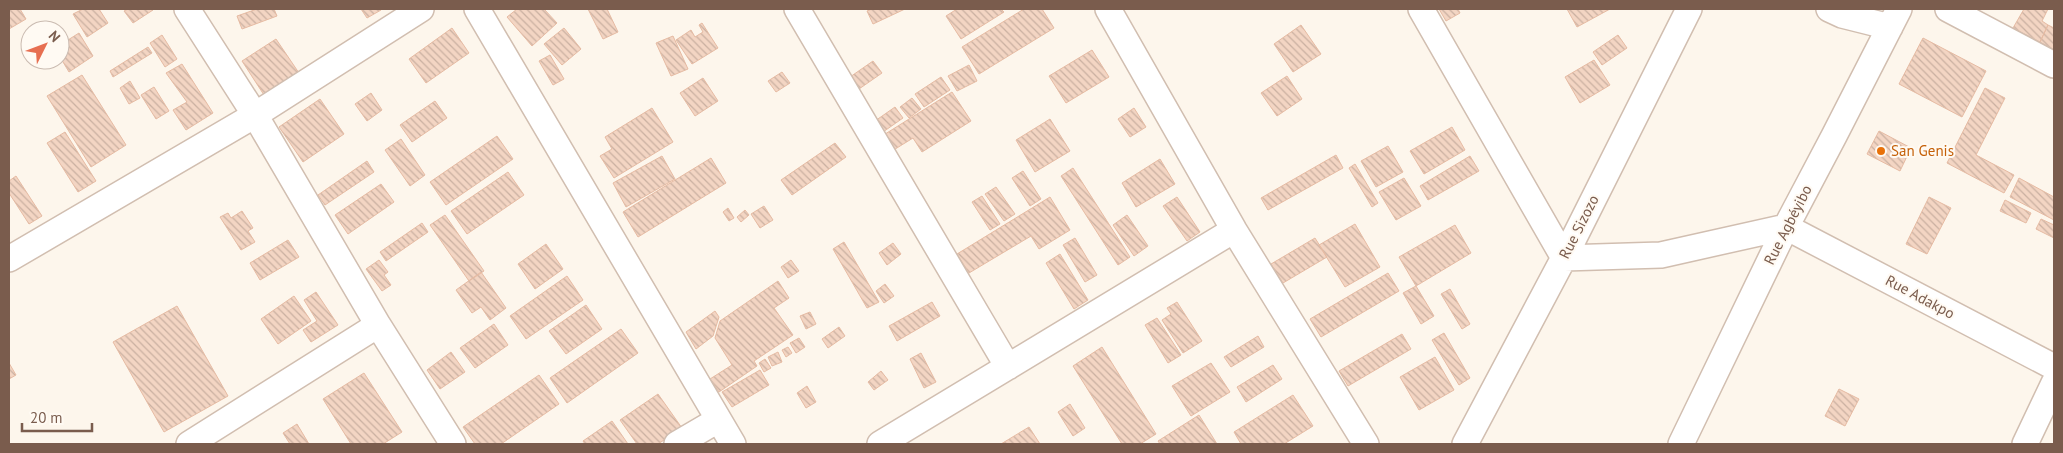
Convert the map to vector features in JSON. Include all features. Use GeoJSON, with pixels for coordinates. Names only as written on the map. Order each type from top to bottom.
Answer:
{"type":"FeatureCollection","features":[{"type":"Feature","properties":{"kind":"street"},"geometry":{"type":"LineString","coordinates":[[187,9],[255,114],[378,325],[453,444]]}},
{"type":"Feature","properties":{"kind":"street"},"geometry":{"type":"LineString","coordinates":[[9,259],[255,114],[421,9]]}},
{"type":"Feature","properties":{"kind":"street"},"geometry":{"type":"LineString","coordinates":[[477,9],[732,444]]}},
{"type":"Feature","properties":{"kind":"street"},"geometry":{"type":"LineString","coordinates":[[796,9],[1008,367]]}},
{"type":"Feature","properties":{"kind":"street"},"geometry":{"type":"LineString","coordinates":[[1108,9],[1234,230],[1366,444]]}},
{"type":"Feature","properties":{"kind":"street"},"geometry":{"type":"LineString","coordinates":[[1421,9],[1564,258],[1661,256],[1786,226]]}},
{"type":"Feature","properties":{"kind":"street","name":"Rue Sizozo"},"geometry":{"type":"LineString","coordinates":[[1465,444],[1564,258],[1690,9]]}},
{"type":"Feature","properties":{"kind":"street"},"geometry":{"type":"LineString","coordinates":[[1830,9],[1842,15],[1894,18]]}},
{"type":"Feature","properties":{"kind":"street"},"geometry":{"type":"LineString","coordinates":[[1948,9],[2054,65]]}},
{"type":"Feature","properties":{"kind":"street","name":"Rue Agbéyibo"},"geometry":{"type":"LineString","coordinates":[[1681,444],[1786,226],[1894,18]]}},
{"type":"Feature","properties":{"kind":"street","name":"Rue Adakpo"},"geometry":{"type":"LineString","coordinates":[[1786,226],[2054,367]]}},
{"type":"Feature","properties":{"kind":"street"},"geometry":{"type":"LineString","coordinates":[[880,444],[1234,230]]}},
{"type":"Feature","properties":{"kind":"street"},"geometry":{"type":"LineString","coordinates":[[190,444],[378,325]]}},
{"type":"Feature","properties":{"kind":"street"},"geometry":{"type":"LineString","coordinates":[[2024,444],[2054,383]]}},
{"type":"Feature","properties":{"kind":"street"},"geometry":{"type":"LineString","coordinates":[[677,444],[718,420]]}},
{"type":"Feature","properties":{"kind":"building"},"geometry":{"type":"Polygon","coordinates":[[[9,9],[20,9],[26,19],[20,20],[20,23],[9,29],[9,9]]]}},
{"type":"Feature","properties":{"kind":"building"},"geometry":{"type":"Polygon","coordinates":[[[83,9],[99,9],[108,23],[87,37],[73,14],[83,9]]]}},
{"type":"Feature","properties":{"kind":"building"},"geometry":{"type":"Polygon","coordinates":[[[128,9],[153,10],[133,23],[124,11],[128,9]]]}},
{"type":"Feature","properties":{"kind":"building"},"geometry":{"type":"Polygon","coordinates":[[[257,9],[274,9],[277,16],[242,29],[237,16],[257,9]]]}},
{"type":"Feature","properties":{"kind":"building"},"geometry":{"type":"Polygon","coordinates":[[[361,9],[380,9],[381,10],[367,18],[361,9]]]}},
{"type":"Feature","properties":{"kind":"building"},"geometry":{"type":"Polygon","coordinates":[[[517,9],[544,9],[557,23],[532,46],[507,17],[517,9]]]}},
{"type":"Feature","properties":{"kind":"building"},"geometry":{"type":"Polygon","coordinates":[[[588,9],[607,9],[618,32],[603,39],[588,9]]]}},
{"type":"Feature","properties":{"kind":"building"},"geometry":{"type":"Polygon","coordinates":[[[872,9],[905,9],[873,24],[867,11],[872,9]]]}},
{"type":"Feature","properties":{"kind":"building"},"geometry":{"type":"Polygon","coordinates":[[[957,9],[1001,9],[1004,12],[961,39],[946,16],[957,9]]]}},
{"type":"Feature","properties":{"kind":"building"},"geometry":{"type":"Polygon","coordinates":[[[1024,9],[1042,9],[1054,28],[979,74],[962,47],[1024,9]]]}},
{"type":"Feature","properties":{"kind":"building"},"geometry":{"type":"Polygon","coordinates":[[[1439,9],[1458,9],[1460,13],[1446,21],[1439,9]]]}},
{"type":"Feature","properties":{"kind":"building"},"geometry":{"type":"Polygon","coordinates":[[[1567,9],[1610,9],[1577,27],[1567,9]]]}},
{"type":"Feature","properties":{"kind":"building"},"geometry":{"type":"Polygon","coordinates":[[[2024,9],[2048,9],[2042,21],[2048,25],[2040,42],[2013,28],[2024,9]]]}},
{"type":"Feature","properties":{"kind":"building"},"geometry":{"type":"Polygon","coordinates":[[[702,23],[718,48],[692,64],[676,40],[691,30],[695,37],[703,32],[699,25],[702,23]]]}},
{"type":"Feature","properties":{"kind":"building"},"geometry":{"type":"Polygon","coordinates":[[[1301,25],[1321,54],[1293,72],[1274,44],[1301,25]]]}},
{"type":"Feature","properties":{"kind":"building"},"geometry":{"type":"Polygon","coordinates":[[[2048,25],[2054,28],[2054,50],[2040,42],[2048,25]]]}},
{"type":"Feature","properties":{"kind":"building"},"geometry":{"type":"Polygon","coordinates":[[[452,28],[469,53],[426,83],[409,59],[452,28]]]}},
{"type":"Feature","properties":{"kind":"building"},"geometry":{"type":"Polygon","coordinates":[[[564,28],[581,49],[562,65],[544,44],[564,28]]]}},
{"type":"Feature","properties":{"kind":"building"},"geometry":{"type":"Polygon","coordinates":[[[79,33],[93,56],[69,72],[68,70],[70,70],[70,39],[79,33]]]}},
{"type":"Feature","properties":{"kind":"building"},"geometry":{"type":"Polygon","coordinates":[[[162,35],[177,59],[165,67],[150,43],[162,35]]]}},
{"type":"Feature","properties":{"kind":"building"},"geometry":{"type":"Polygon","coordinates":[[[1618,35],[1627,48],[1602,65],[1593,52],[1618,35]]]}},
{"type":"Feature","properties":{"kind":"building"},"geometry":{"type":"Polygon","coordinates":[[[673,36],[688,69],[671,76],[656,43],[673,36]]]}},
{"type":"Feature","properties":{"kind":"building"},"geometry":{"type":"Polygon","coordinates":[[[1923,38],[1986,71],[1962,117],[1899,84],[1923,38]]]}},
{"type":"Feature","properties":{"kind":"building"},"geometry":{"type":"Polygon","coordinates":[[[276,39],[299,73],[264,95],[242,61],[276,39]]]}},
{"type":"Feature","properties":{"kind":"building"},"geometry":{"type":"Polygon","coordinates":[[[148,47],[152,53],[113,77],[110,71],[148,47]]]}},
{"type":"Feature","properties":{"kind":"building"},"geometry":{"type":"Polygon","coordinates":[[[1092,50],[1109,77],[1066,103],[1049,76],[1092,50]]]}},
{"type":"Feature","properties":{"kind":"building"},"geometry":{"type":"Polygon","coordinates":[[[550,55],[564,79],[553,85],[539,61],[550,55]]]}},
{"type":"Feature","properties":{"kind":"building"},"geometry":{"type":"Polygon","coordinates":[[[1594,60],[1610,85],[1580,103],[1565,77],[1594,60]]]}},
{"type":"Feature","properties":{"kind":"building"},"geometry":{"type":"Polygon","coordinates":[[[873,61],[882,73],[859,89],[850,77],[873,61]]]}},
{"type":"Feature","properties":{"kind":"building"},"geometry":{"type":"Polygon","coordinates":[[[182,64],[213,113],[186,130],[173,110],[187,102],[166,73],[182,64]]]}},
{"type":"Feature","properties":{"kind":"building"},"geometry":{"type":"Polygon","coordinates":[[[969,65],[977,81],[957,91],[948,76],[969,65]]]}},
{"type":"Feature","properties":{"kind":"building"},"geometry":{"type":"Polygon","coordinates":[[[782,72],[790,83],[776,92],[768,81],[782,72]]]}},
{"type":"Feature","properties":{"kind":"building"},"geometry":{"type":"Polygon","coordinates":[[[82,75],[126,145],[91,167],[47,96],[82,75]]]}},
{"type":"Feature","properties":{"kind":"building"},"geometry":{"type":"Polygon","coordinates":[[[1287,76],[1302,99],[1277,116],[1261,93],[1287,76]]]}},
{"type":"Feature","properties":{"kind":"building"},"geometry":{"type":"Polygon","coordinates":[[[941,77],[950,90],[924,107],[915,94],[941,77]]]}},
{"type":"Feature","properties":{"kind":"building"},"geometry":{"type":"Polygon","coordinates":[[[703,78],[718,101],[695,116],[680,93],[703,78]]]}},
{"type":"Feature","properties":{"kind":"building"},"geometry":{"type":"Polygon","coordinates":[[[130,81],[140,98],[129,104],[120,88],[130,81]]]}},
{"type":"Feature","properties":{"kind":"building"},"geometry":{"type":"Polygon","coordinates":[[[154,87],[169,111],[156,119],[141,95],[154,87]]]}},
{"type":"Feature","properties":{"kind":"building"},"geometry":{"type":"Polygon","coordinates":[[[1985,88],[2005,98],[1976,155],[2014,175],[2004,193],[1947,163],[1985,88]]]}},
{"type":"Feature","properties":{"kind":"building"},"geometry":{"type":"Polygon","coordinates":[[[952,92],[971,121],[922,152],[913,138],[892,151],[882,136],[952,92]]]}},
{"type":"Feature","properties":{"kind":"building"},"geometry":{"type":"Polygon","coordinates":[[[371,93],[382,110],[367,121],[355,104],[371,93]]]}},
{"type":"Feature","properties":{"kind":"building"},"geometry":{"type":"Polygon","coordinates":[[[912,98],[921,109],[909,118],[900,107],[912,98]]]}},
{"type":"Feature","properties":{"kind":"building"},"geometry":{"type":"Polygon","coordinates":[[[320,99],[344,134],[303,162],[279,127],[320,99]]]}},
{"type":"Feature","properties":{"kind":"building"},"geometry":{"type":"Polygon","coordinates":[[[435,101],[447,118],[412,142],[400,125],[435,101]]]}},
{"type":"Feature","properties":{"kind":"building"},"geometry":{"type":"Polygon","coordinates":[[[895,107],[903,118],[883,132],[875,121],[895,107]]]}},
{"type":"Feature","properties":{"kind":"building"},"geometry":{"type":"Polygon","coordinates":[[[652,108],[673,142],[614,178],[600,156],[612,149],[605,137],[652,108]]]}},
{"type":"Feature","properties":{"kind":"building"},"geometry":{"type":"Polygon","coordinates":[[[1134,108],[1146,127],[1130,137],[1118,119],[1134,108]]]}},
{"type":"Feature","properties":{"kind":"building"},"geometry":{"type":"Polygon","coordinates":[[[1050,119],[1070,151],[1035,172],[1016,140],[1050,119]]]}},
{"type":"Feature","properties":{"kind":"building"},"geometry":{"type":"Polygon","coordinates":[[[1452,127],[1465,150],[1424,174],[1410,151],[1452,127]]]}},
{"type":"Feature","properties":{"kind":"building"},"geometry":{"type":"Polygon","coordinates":[[[1879,131],[1911,148],[1900,171],[1867,154],[1879,131]]]}},
{"type":"Feature","properties":{"kind":"building"},"geometry":{"type":"Polygon","coordinates":[[[65,132],[96,181],[78,192],[47,143],[65,132]]]}},
{"type":"Feature","properties":{"kind":"building"},"geometry":{"type":"Polygon","coordinates":[[[497,136],[513,159],[446,205],[430,182],[497,136]]]}},
{"type":"Feature","properties":{"kind":"building"},"geometry":{"type":"Polygon","coordinates":[[[401,139],[425,175],[410,186],[385,150],[401,139]]]}},
{"type":"Feature","properties":{"kind":"building"},"geometry":{"type":"Polygon","coordinates":[[[835,143],[846,157],[792,195],[781,180],[835,143]]]}},
{"type":"Feature","properties":{"kind":"building"},"geometry":{"type":"Polygon","coordinates":[[[1388,146],[1403,172],[1376,187],[1361,161],[1388,146]]]}},
{"type":"Feature","properties":{"kind":"building"},"geometry":{"type":"Polygon","coordinates":[[[1336,155],[1343,168],[1268,210],[1261,198],[1336,155]]]}},
{"type":"Feature","properties":{"kind":"building"},"geometry":{"type":"Polygon","coordinates":[[[662,156],[675,179],[626,207],[613,183],[662,156]]]}},
{"type":"Feature","properties":{"kind":"building"},"geometry":{"type":"Polygon","coordinates":[[[1470,156],[1479,171],[1428,200],[1420,186],[1470,156]]]}},
{"type":"Feature","properties":{"kind":"building"},"geometry":{"type":"Polygon","coordinates":[[[711,158],[726,183],[638,237],[623,212],[711,158]]]}},
{"type":"Feature","properties":{"kind":"building"},"geometry":{"type":"Polygon","coordinates":[[[1160,159],[1175,184],[1136,207],[1122,183],[1160,159]]]}},
{"type":"Feature","properties":{"kind":"building"},"geometry":{"type":"Polygon","coordinates":[[[367,161],[374,172],[325,205],[318,195],[367,161]]]}},
{"type":"Feature","properties":{"kind":"building"},"geometry":{"type":"Polygon","coordinates":[[[1355,164],[1378,203],[1372,207],[1349,168],[1355,164]]]}},
{"type":"Feature","properties":{"kind":"building"},"geometry":{"type":"Polygon","coordinates":[[[1073,168],[1130,257],[1118,265],[1061,176],[1073,168]]]}},
{"type":"Feature","properties":{"kind":"building"},"geometry":{"type":"Polygon","coordinates":[[[1023,171],[1041,199],[1030,206],[1012,178],[1023,171]]]}},
{"type":"Feature","properties":{"kind":"building"},"geometry":{"type":"Polygon","coordinates":[[[508,172],[524,195],[467,234],[451,211],[508,172]]]}},
{"type":"Feature","properties":{"kind":"building"},"geometry":{"type":"Polygon","coordinates":[[[16,176],[42,216],[29,224],[9,193],[9,181],[16,176]]]}},
{"type":"Feature","properties":{"kind":"building"},"geometry":{"type":"Polygon","coordinates":[[[1404,178],[1421,206],[1396,220],[1379,192],[1404,178]]]}},
{"type":"Feature","properties":{"kind":"building"},"geometry":{"type":"Polygon","coordinates":[[[2019,178],[2054,197],[2054,220],[2010,197],[2019,178]]]}},
{"type":"Feature","properties":{"kind":"building"},"geometry":{"type":"Polygon","coordinates":[[[381,184],[394,202],[348,234],[335,215],[381,184]]]}},
{"type":"Feature","properties":{"kind":"building"},"geometry":{"type":"Polygon","coordinates":[[[996,187],[1015,214],[1004,221],[985,194],[996,187]]]}},
{"type":"Feature","properties":{"kind":"building"},"geometry":{"type":"Polygon","coordinates":[[[982,196],[1000,224],[990,230],[972,202],[982,196]]]}},
{"type":"Feature","properties":{"kind":"building"},"geometry":{"type":"Polygon","coordinates":[[[1050,197],[1070,230],[1039,249],[1031,236],[969,273],[957,254],[1050,197]]]}},
{"type":"Feature","properties":{"kind":"building"},"geometry":{"type":"Polygon","coordinates":[[[1177,197],[1200,232],[1187,241],[1163,206],[1177,197]]]}},
{"type":"Feature","properties":{"kind":"building"},"geometry":{"type":"Polygon","coordinates":[[[1929,197],[1951,208],[1927,254],[1906,244],[1929,197]]]}},
{"type":"Feature","properties":{"kind":"building"},"geometry":{"type":"Polygon","coordinates":[[[2005,200],[2031,213],[2026,223],[2000,211],[2005,200]]]}},
{"type":"Feature","properties":{"kind":"building"},"geometry":{"type":"Polygon","coordinates":[[[764,206],[773,220],[760,228],[751,214],[764,206]]]}},
{"type":"Feature","properties":{"kind":"building"},"geometry":{"type":"Polygon","coordinates":[[[728,208],[734,218],[729,221],[723,212],[728,208]]]}},
{"type":"Feature","properties":{"kind":"building"},"geometry":{"type":"Polygon","coordinates":[[[745,210],[749,215],[741,222],[737,217],[745,210]]]}},
{"type":"Feature","properties":{"kind":"building"},"geometry":{"type":"Polygon","coordinates":[[[242,211],[253,228],[248,231],[255,242],[241,250],[220,217],[228,213],[231,218],[242,211]]]}},
{"type":"Feature","properties":{"kind":"building"},"geometry":{"type":"Polygon","coordinates":[[[445,215],[484,271],[469,281],[430,225],[445,215]]]}},
{"type":"Feature","properties":{"kind":"building"},"geometry":{"type":"Polygon","coordinates":[[[1127,215],[1148,246],[1134,256],[1113,225],[1127,215]]]}},
{"type":"Feature","properties":{"kind":"building"},"geometry":{"type":"Polygon","coordinates":[[[2041,219],[2054,225],[2054,238],[2036,229],[2041,219]]]}},
{"type":"Feature","properties":{"kind":"building"},"geometry":{"type":"Polygon","coordinates":[[[422,223],[428,232],[386,261],[380,252],[422,223]]]}},
{"type":"Feature","properties":{"kind":"building"},"geometry":{"type":"Polygon","coordinates":[[[1355,224],[1380,267],[1345,287],[1319,245],[1355,224]]]}},
{"type":"Feature","properties":{"kind":"building"},"geometry":{"type":"Polygon","coordinates":[[[1455,225],[1471,253],[1416,286],[1399,257],[1455,225]]]}},
{"type":"Feature","properties":{"kind":"building"},"geometry":{"type":"Polygon","coordinates":[[[1075,238],[1097,275],[1085,282],[1063,245],[1075,238]]]}},
{"type":"Feature","properties":{"kind":"building"},"geometry":{"type":"Polygon","coordinates":[[[1315,238],[1327,257],[1283,283],[1271,264],[1315,238]]]}},
{"type":"Feature","properties":{"kind":"building"},"geometry":{"type":"Polygon","coordinates":[[[288,240],[299,257],[260,280],[250,263],[288,240]]]}},
{"type":"Feature","properties":{"kind":"building"},"geometry":{"type":"Polygon","coordinates":[[[844,242],[879,302],[867,308],[833,249],[844,242]]]}},
{"type":"Feature","properties":{"kind":"building"},"geometry":{"type":"Polygon","coordinates":[[[893,243],[901,254],[887,265],[879,253],[893,243]]]}},
{"type":"Feature","properties":{"kind":"building"},"geometry":{"type":"Polygon","coordinates":[[[546,244],[563,269],[535,289],[518,264],[546,244]]]}},
{"type":"Feature","properties":{"kind":"building"},"geometry":{"type":"Polygon","coordinates":[[[1060,254],[1088,300],[1074,309],[1046,263],[1060,254]]]}},
{"type":"Feature","properties":{"kind":"building"},"geometry":{"type":"Polygon","coordinates":[[[379,260],[388,272],[384,275],[391,285],[382,291],[366,269],[379,260]]]}},
{"type":"Feature","properties":{"kind":"building"},"geometry":{"type":"Polygon","coordinates":[[[791,260],[799,271],[788,278],[781,267],[791,260]]]}},
{"type":"Feature","properties":{"kind":"building"},"geometry":{"type":"Polygon","coordinates":[[[481,272],[506,308],[490,320],[481,307],[472,313],[456,290],[481,272]]]}},
{"type":"Feature","properties":{"kind":"building"},"geometry":{"type":"Polygon","coordinates":[[[1388,273],[1399,291],[1321,337],[1310,319],[1388,273]]]}},
{"type":"Feature","properties":{"kind":"building"},"geometry":{"type":"Polygon","coordinates":[[[567,276],[583,300],[526,339],[510,316],[567,276]]]}},
{"type":"Feature","properties":{"kind":"building"},"geometry":{"type":"Polygon","coordinates":[[[778,281],[789,298],[774,308],[793,335],[754,361],[757,366],[719,392],[710,379],[732,365],[715,338],[720,321],[778,281]]]}},
{"type":"Feature","properties":{"kind":"building"},"geometry":{"type":"Polygon","coordinates":[[[885,284],[894,296],[884,303],[876,291],[885,284]]]}},
{"type":"Feature","properties":{"kind":"building"},"geometry":{"type":"Polygon","coordinates":[[[1416,286],[1434,316],[1421,324],[1403,293],[1416,286]]]}},
{"type":"Feature","properties":{"kind":"building"},"geometry":{"type":"Polygon","coordinates":[[[1450,289],[1470,324],[1462,329],[1441,294],[1450,289]]]}},
{"type":"Feature","properties":{"kind":"building"},"geometry":{"type":"Polygon","coordinates":[[[316,292],[338,325],[311,342],[303,330],[317,321],[304,300],[316,292]]]}},
{"type":"Feature","properties":{"kind":"building"},"geometry":{"type":"Polygon","coordinates":[[[294,296],[311,321],[278,344],[261,319],[294,296]]]}},
{"type":"Feature","properties":{"kind":"building"},"geometry":{"type":"Polygon","coordinates":[[[932,302],[940,316],[897,341],[889,326],[932,302]]]}},
{"type":"Feature","properties":{"kind":"building"},"geometry":{"type":"Polygon","coordinates":[[[1177,302],[1202,341],[1183,353],[1162,320],[1171,314],[1167,308],[1177,302]]]}},
{"type":"Feature","properties":{"kind":"building"},"geometry":{"type":"Polygon","coordinates":[[[586,305],[602,329],[566,354],[549,331],[586,305]]]}},
{"type":"Feature","properties":{"kind":"building"},"geometry":{"type":"Polygon","coordinates":[[[177,306],[228,396],[164,432],[113,342],[177,306]]]}},
{"type":"Feature","properties":{"kind":"building"},"geometry":{"type":"Polygon","coordinates":[[[715,311],[719,317],[713,336],[696,349],[686,332],[715,311]]]}},
{"type":"Feature","properties":{"kind":"building"},"geometry":{"type":"Polygon","coordinates":[[[810,312],[816,324],[806,329],[800,316],[810,312]]]}},
{"type":"Feature","properties":{"kind":"building"},"geometry":{"type":"Polygon","coordinates":[[[1157,318],[1181,355],[1168,363],[1145,325],[1157,318]]]}},
{"type":"Feature","properties":{"kind":"building"},"geometry":{"type":"Polygon","coordinates":[[[494,324],[508,345],[475,368],[460,348],[494,324]]]}},
{"type":"Feature","properties":{"kind":"building"},"geometry":{"type":"Polygon","coordinates":[[[839,327],[845,336],[828,348],[822,339],[839,327]]]}},
{"type":"Feature","properties":{"kind":"building"},"geometry":{"type":"Polygon","coordinates":[[[621,329],[638,353],[567,403],[550,378],[621,329]]]}},
{"type":"Feature","properties":{"kind":"building"},"geometry":{"type":"Polygon","coordinates":[[[1444,333],[1470,378],[1459,385],[1432,340],[1444,333]]]}},
{"type":"Feature","properties":{"kind":"building"},"geometry":{"type":"Polygon","coordinates":[[[1402,334],[1411,349],[1348,386],[1339,371],[1402,334]]]}},
{"type":"Feature","properties":{"kind":"building"},"geometry":{"type":"Polygon","coordinates":[[[1258,336],[1264,347],[1231,367],[1224,357],[1258,336]]]}},
{"type":"Feature","properties":{"kind":"building"},"geometry":{"type":"Polygon","coordinates":[[[799,338],[805,347],[796,353],[790,343],[799,338]]]}},
{"type":"Feature","properties":{"kind":"building"},"geometry":{"type":"Polygon","coordinates":[[[788,347],[792,353],[786,357],[782,350],[788,347]]]}},
{"type":"Feature","properties":{"kind":"building"},"geometry":{"type":"Polygon","coordinates":[[[1102,347],[1156,434],[1140,444],[1122,444],[1073,366],[1102,347]]]}},
{"type":"Feature","properties":{"kind":"building"},"geometry":{"type":"Polygon","coordinates":[[[451,352],[465,372],[440,389],[427,370],[451,352]]]}},
{"type":"Feature","properties":{"kind":"building"},"geometry":{"type":"Polygon","coordinates":[[[778,352],[782,362],[772,366],[768,357],[778,352]]]}},
{"type":"Feature","properties":{"kind":"building"},"geometry":{"type":"Polygon","coordinates":[[[921,353],[936,382],[924,388],[910,359],[921,353]]]}},
{"type":"Feature","properties":{"kind":"building"},"geometry":{"type":"Polygon","coordinates":[[[1435,357],[1454,390],[1419,410],[1400,377],[1435,357]]]}},
{"type":"Feature","properties":{"kind":"building"},"geometry":{"type":"Polygon","coordinates":[[[765,359],[771,368],[764,372],[759,363],[765,359]]]}},
{"type":"Feature","properties":{"kind":"building"},"geometry":{"type":"Polygon","coordinates":[[[9,363],[16,375],[9,379],[9,363]]]}},
{"type":"Feature","properties":{"kind":"building"},"geometry":{"type":"Polygon","coordinates":[[[1211,363],[1230,392],[1191,416],[1172,386],[1211,363]]]}},
{"type":"Feature","properties":{"kind":"building"},"geometry":{"type":"Polygon","coordinates":[[[1273,365],[1282,379],[1246,402],[1237,387],[1273,365]]]}},
{"type":"Feature","properties":{"kind":"building"},"geometry":{"type":"Polygon","coordinates":[[[760,370],[769,385],[732,407],[722,392],[760,370]]]}},
{"type":"Feature","properties":{"kind":"building"},"geometry":{"type":"Polygon","coordinates":[[[881,371],[888,380],[874,390],[868,382],[881,371]]]}},
{"type":"Feature","properties":{"kind":"building"},"geometry":{"type":"Polygon","coordinates":[[[364,373],[402,432],[383,444],[351,444],[323,399],[364,373]]]}},
{"type":"Feature","properties":{"kind":"building"},"geometry":{"type":"Polygon","coordinates":[[[539,375],[559,404],[501,444],[475,444],[463,427],[539,375]]]}},
{"type":"Feature","properties":{"kind":"building"},"geometry":{"type":"Polygon","coordinates":[[[807,386],[816,402],[806,408],[797,393],[807,386]]]}},
{"type":"Feature","properties":{"kind":"building"},"geometry":{"type":"Polygon","coordinates":[[[1839,389],[1859,399],[1845,426],[1825,416],[1839,389]]]}},
{"type":"Feature","properties":{"kind":"building"},"geometry":{"type":"Polygon","coordinates":[[[658,394],[682,428],[658,444],[637,444],[620,420],[658,394]]]}},
{"type":"Feature","properties":{"kind":"building"},"geometry":{"type":"Polygon","coordinates":[[[1293,395],[1313,426],[1284,444],[1241,444],[1234,432],[1293,395]]]}},
{"type":"Feature","properties":{"kind":"building"},"geometry":{"type":"Polygon","coordinates":[[[1070,404],[1085,428],[1073,436],[1058,412],[1070,404]]]}},
{"type":"Feature","properties":{"kind":"building"},"geometry":{"type":"Polygon","coordinates":[[[1199,415],[1217,444],[1160,444],[1158,441],[1199,415]]]}},
{"type":"Feature","properties":{"kind":"building"},"geometry":{"type":"Polygon","coordinates":[[[612,421],[628,444],[585,444],[583,441],[612,421]]]}},
{"type":"Feature","properties":{"kind":"building"},"geometry":{"type":"Polygon","coordinates":[[[297,424],[309,444],[290,444],[283,433],[297,424]]]}},
{"type":"Feature","properties":{"kind":"building"},"geometry":{"type":"Polygon","coordinates":[[[1029,427],[1040,444],[1001,444],[1029,427]]]}},
{"type":"Feature","properties":{"kind":"place","name":"San Genis"},"geometry":{"type":"Point","coordinates":[1881,151]}}]}
